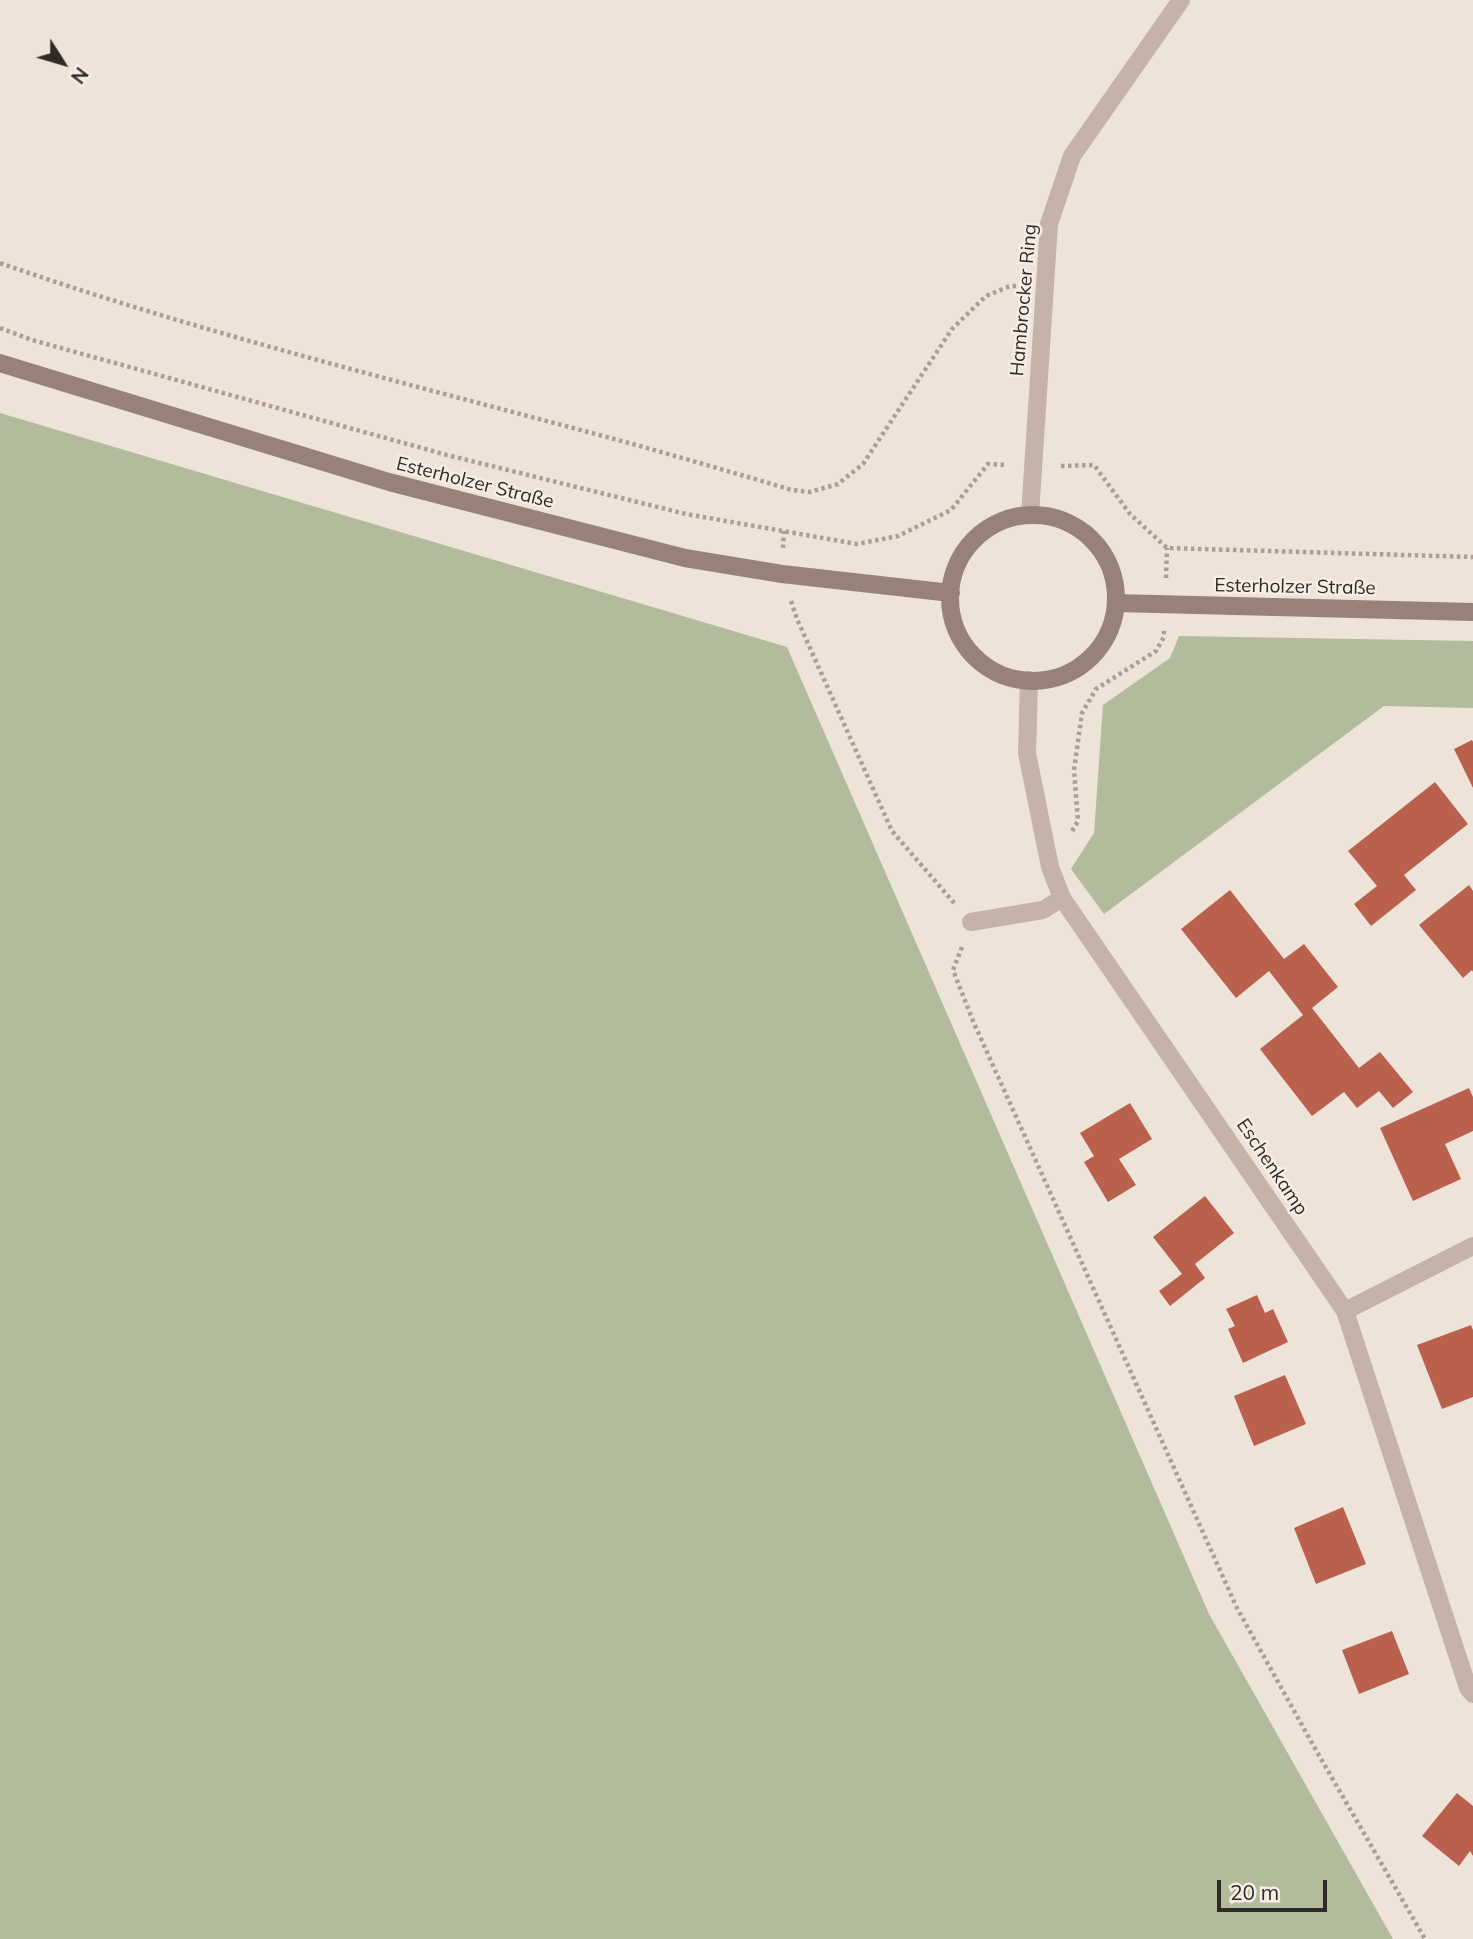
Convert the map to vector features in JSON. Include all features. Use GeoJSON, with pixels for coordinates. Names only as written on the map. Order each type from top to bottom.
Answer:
{"type":"FeatureCollection","features":[{"type":"Feature","properties":{"kind":"main road","name":"Esterholzer Straße"},"geometry":{"type":"LineString","coordinates":[[0,363],[389,482],[685,558],[782,574],[951,593]]}},
{"type":"Feature","properties":{"kind":"main road"},"geometry":{"type":"LineString","coordinates":[[1030,515],[1057,518],[1082,531],[1101,550],[1113,576],[1116,603],[1110,630],[1095,653],[1074,670],[1048,680],[1021,681],[995,673],[973,656],[957,634],[950,607],[951,580],[962,555],[979,534],[1003,520],[1030,515]]}},
{"type":"Feature","properties":{"kind":"main road","name":"Esterholzer Straße"},"geometry":{"type":"LineString","coordinates":[[1116,603],[1473,612]]}},
{"type":"Feature","properties":{"kind":"street","name":"Hambrocker Ring"},"geometry":{"type":"LineString","coordinates":[[1030,515],[1049,224],[1072,156],[1181,0]]}},
{"type":"Feature","properties":{"kind":"street","name":"Eschenkamp"},"geometry":{"type":"LineString","coordinates":[[1029,680],[1027,753],[1050,867],[1062,898],[1345,1311],[1471,1689]]}},
{"type":"Feature","properties":{"kind":"street"},"geometry":{"type":"LineString","coordinates":[[971,922],[1043,910],[1062,898]]}},
{"type":"Feature","properties":{"kind":"street"},"geometry":{"type":"LineString","coordinates":[[1345,1311],[1473,1246]]}},
{"type":"Feature","properties":{"kind":"path"},"geometry":{"type":"LineString","coordinates":[[0,263],[129,306],[387,380],[629,443],[792,490],[810,492],[838,484],[863,464],[952,329],[986,296],[1010,286],[1045,286]]}},
{"type":"Feature","properties":{"kind":"path"},"geometry":{"type":"LineString","coordinates":[[0,328],[32,340],[447,455],[686,514],[857,544],[898,536],[951,510],[988,464],[1094,465],[1130,514],[1167,548],[1473,557]]}},
{"type":"Feature","properties":{"kind":"path"},"geometry":{"type":"LineString","coordinates":[[784,531],[782,574],[797,619],[892,831],[971,922],[953,970],[1237,1608],[1425,1939]]}},
{"type":"Feature","properties":{"kind":"path"},"geometry":{"type":"LineString","coordinates":[[1050,867],[1077,821],[1074,770],[1082,713],[1096,689],[1156,651],[1164,637],[1167,548]]}},
{"type":"Feature","properties":{"kind":"green space"},"geometry":{"type":"Polygon","coordinates":[[[0,413],[787,647],[1209,1614],[1393,1939],[0,1939],[0,413]]]}},
{"type":"Feature","properties":{"kind":"green space"},"geometry":{"type":"Polygon","coordinates":[[[1179,636],[1473,641],[1473,708],[1384,706],[1104,914],[1071,869],[1094,833],[1103,705],[1170,658],[1179,636]]]}},
{"type":"Feature","properties":{"kind":"building"},"geometry":{"type":"Polygon","coordinates":[[[1472,740],[1473,742],[1473,788],[1454,749],[1472,740]]]}},
{"type":"Feature","properties":{"kind":"building"},"geometry":{"type":"Polygon","coordinates":[[[1435,782],[1468,824],[1404,875],[1416,890],[1371,926],[1354,904],[1377,886],[1348,851],[1435,782]]]}},
{"type":"Feature","properties":{"kind":"building"},"geometry":{"type":"Polygon","coordinates":[[[1469,885],[1473,891],[1473,972],[1472,970],[1463,978],[1419,925],[1469,885]]]}},
{"type":"Feature","properties":{"kind":"building"},"geometry":{"type":"Polygon","coordinates":[[[1230,890],[1284,959],[1304,944],[1338,987],[1312,1008],[1359,1068],[1380,1052],[1413,1092],[1393,1108],[1379,1091],[1357,1108],[1344,1092],[1312,1116],[1260,1049],[1303,1015],[1269,971],[1236,998],[1181,929],[1230,890]]]}},
{"type":"Feature","properties":{"kind":"building"},"geometry":{"type":"Polygon","coordinates":[[[1469,1088],[1473,1097],[1473,1131],[1445,1144],[1461,1179],[1413,1201],[1380,1128],[1469,1088]]]}},
{"type":"Feature","properties":{"kind":"building"},"geometry":{"type":"Polygon","coordinates":[[[1130,1103],[1152,1139],[1119,1159],[1136,1185],[1108,1202],[1084,1162],[1094,1156],[1080,1133],[1130,1103]]]}},
{"type":"Feature","properties":{"kind":"building"},"geometry":{"type":"Polygon","coordinates":[[[1205,1196],[1234,1233],[1195,1264],[1205,1278],[1170,1306],[1159,1291],[1182,1274],[1153,1237],[1205,1196]]]}},
{"type":"Feature","properties":{"kind":"building"},"geometry":{"type":"Polygon","coordinates":[[[1257,1295],[1265,1313],[1273,1309],[1288,1342],[1243,1363],[1228,1329],[1235,1326],[1226,1309],[1257,1295]]]}},
{"type":"Feature","properties":{"kind":"building"},"geometry":{"type":"Polygon","coordinates":[[[1471,1325],[1473,1397],[1442,1409],[1417,1345],[1471,1325]]]}},
{"type":"Feature","properties":{"kind":"building"},"geometry":{"type":"Polygon","coordinates":[[[1285,1375],[1306,1424],[1254,1446],[1234,1396],[1285,1375]]]}},
{"type":"Feature","properties":{"kind":"building"},"geometry":{"type":"Polygon","coordinates":[[[1343,1507],[1366,1564],[1316,1584],[1294,1528],[1343,1507]]]}},
{"type":"Feature","properties":{"kind":"building"},"geometry":{"type":"Polygon","coordinates":[[[1392,1631],[1409,1674],[1359,1694],[1342,1650],[1392,1631]]]}},
{"type":"Feature","properties":{"kind":"building"},"geometry":{"type":"Polygon","coordinates":[[[1457,1793],[1473,1806],[1473,1856],[1470,1851],[1459,1866],[1422,1836],[1457,1793]]]}}]}
